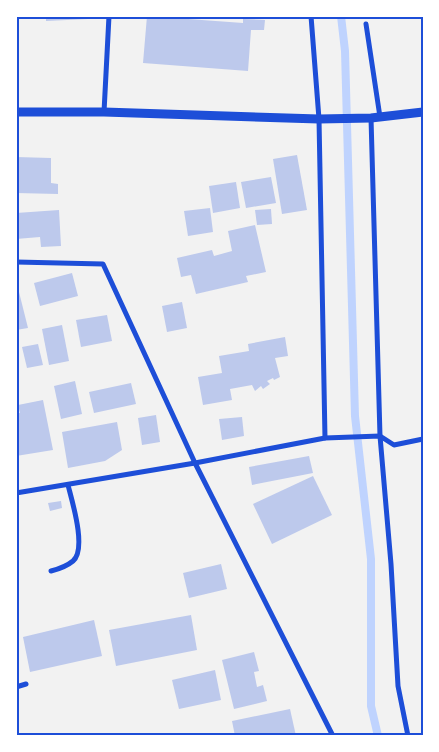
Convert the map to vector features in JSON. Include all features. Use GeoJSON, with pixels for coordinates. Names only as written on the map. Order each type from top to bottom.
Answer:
{"type":"FeatureCollection","features":[{"type":"Feature","properties":{"kind":"street"},"geometry":{"type":"LineString","coordinates":[[104,112],[109,16]]}},
{"type":"Feature","properties":{"kind":"street"},"geometry":{"type":"LineString","coordinates":[[311,16],[320,119],[325,438]]}},
{"type":"Feature","properties":{"kind":"street"},"geometry":{"type":"LineString","coordinates":[[366,24],[376,118],[380,436],[391,564],[398,686],[408,736]]}},
{"type":"Feature","properties":{"kind":"street"},"geometry":{"type":"LineString","coordinates":[[16,112],[104,112],[320,119],[376,118],[423,112]]}},
{"type":"Feature","properties":{"kind":"street"},"geometry":{"type":"LineString","coordinates":[[16,262],[103,264],[195,463],[333,736]]}},
{"type":"Feature","properties":{"kind":"street"},"geometry":{"type":"LineString","coordinates":[[16,493],[195,463],[325,438],[380,436],[394,445],[423,439]]}},
{"type":"Feature","properties":{"kind":"street"},"geometry":{"type":"LineString","coordinates":[[51,571],[74,560],[80,549],[78,529],[68,485]]}},
{"type":"Feature","properties":{"kind":"street"},"geometry":{"type":"LineString","coordinates":[[16,687],[26,684]]}},
{"type":"Feature","properties":{"kind":"building"},"geometry":{"type":"Polygon","coordinates":[[[46,16],[88,16],[88,19],[46,21],[46,16]]]}},
{"type":"Feature","properties":{"kind":"building"},"geometry":{"type":"Polygon","coordinates":[[[147,16],[243,23],[243,19],[265,20],[264,30],[251,30],[248,71],[143,63],[147,16]]]}},
{"type":"Feature","properties":{"kind":"building"},"geometry":{"type":"Polygon","coordinates":[[[297,155],[307,210],[282,214],[273,159],[297,155]]]}},
{"type":"Feature","properties":{"kind":"building"},"geometry":{"type":"Polygon","coordinates":[[[16,157],[51,158],[51,183],[58,184],[58,194],[16,193],[16,157]]]}},
{"type":"Feature","properties":{"kind":"building"},"geometry":{"type":"Polygon","coordinates":[[[271,177],[276,203],[246,208],[241,182],[271,177]]]}},
{"type":"Feature","properties":{"kind":"building"},"geometry":{"type":"Polygon","coordinates":[[[236,182],[240,208],[213,213],[209,186],[236,182]]]}},
{"type":"Feature","properties":{"kind":"building"},"geometry":{"type":"Polygon","coordinates":[[[210,208],[213,232],[188,236],[184,211],[210,208]]]}},
{"type":"Feature","properties":{"kind":"building"},"geometry":{"type":"Polygon","coordinates":[[[271,209],[272,224],[257,225],[255,210],[271,209]]]}},
{"type":"Feature","properties":{"kind":"building"},"geometry":{"type":"Polygon","coordinates":[[[59,210],[61,246],[41,247],[40,237],[16,239],[16,213],[59,210]]]}},
{"type":"Feature","properties":{"kind":"building"},"geometry":{"type":"Polygon","coordinates":[[[255,225],[266,272],[246,276],[248,282],[196,294],[191,275],[181,277],[177,258],[212,250],[214,256],[232,251],[228,231],[255,225]]]}},
{"type":"Feature","properties":{"kind":"building"},"geometry":{"type":"Polygon","coordinates":[[[72,273],[78,296],[40,306],[34,283],[72,273]]]}},
{"type":"Feature","properties":{"kind":"building"},"geometry":{"type":"Polygon","coordinates":[[[16,280],[28,328],[16,330],[16,280]]]}},
{"type":"Feature","properties":{"kind":"building"},"geometry":{"type":"Polygon","coordinates":[[[182,302],[187,328],[167,332],[162,306],[182,302]]]}},
{"type":"Feature","properties":{"kind":"building"},"geometry":{"type":"Polygon","coordinates":[[[107,315],[112,341],[81,347],[76,320],[107,315]]]}},
{"type":"Feature","properties":{"kind":"building"},"geometry":{"type":"Polygon","coordinates":[[[62,325],[69,361],[49,365],[42,329],[62,325]]]}},
{"type":"Feature","properties":{"kind":"building"},"geometry":{"type":"Polygon","coordinates":[[[285,337],[288,356],[275,358],[280,377],[267,381],[270,384],[263,389],[261,386],[255,391],[252,385],[230,389],[232,400],[203,405],[198,377],[222,373],[219,356],[249,351],[248,344],[285,337]]]}},
{"type":"Feature","properties":{"kind":"building"},"geometry":{"type":"Polygon","coordinates":[[[38,344],[43,365],[27,368],[22,347],[38,344]]]}},
{"type":"Feature","properties":{"kind":"building"},"geometry":{"type":"Polygon","coordinates":[[[75,381],[82,414],[61,419],[54,386],[75,381]]]}},
{"type":"Feature","properties":{"kind":"building"},"geometry":{"type":"Polygon","coordinates":[[[131,383],[136,404],[94,413],[89,392],[131,383]]]}},
{"type":"Feature","properties":{"kind":"building"},"geometry":{"type":"Polygon","coordinates":[[[43,400],[53,450],[16,456],[16,413],[20,413],[18,405],[43,400]]]}},
{"type":"Feature","properties":{"kind":"building"},"geometry":{"type":"Polygon","coordinates":[[[156,415],[160,442],[142,445],[138,418],[156,415]]]}},
{"type":"Feature","properties":{"kind":"building"},"geometry":{"type":"Polygon","coordinates":[[[242,417],[244,436],[222,440],[219,419],[242,417]]]}},
{"type":"Feature","properties":{"kind":"building"},"geometry":{"type":"Polygon","coordinates":[[[117,422],[122,450],[105,461],[68,468],[62,432],[117,422]]]}},
{"type":"Feature","properties":{"kind":"building"},"geometry":{"type":"Polygon","coordinates":[[[309,456],[313,473],[252,485],[249,467],[309,456]]]}},
{"type":"Feature","properties":{"kind":"building"},"geometry":{"type":"Polygon","coordinates":[[[313,476],[332,515],[272,544],[253,504],[313,476]]]}},
{"type":"Feature","properties":{"kind":"building"},"geometry":{"type":"Polygon","coordinates":[[[61,501],[62,508],[50,511],[48,503],[61,501]]]}},
{"type":"Feature","properties":{"kind":"building"},"geometry":{"type":"Polygon","coordinates":[[[221,564],[227,589],[189,598],[183,573],[221,564]]]}},
{"type":"Feature","properties":{"kind":"building"},"geometry":{"type":"Polygon","coordinates":[[[191,615],[197,650],[116,666],[109,630],[191,615]]]}},
{"type":"Feature","properties":{"kind":"building"},"geometry":{"type":"Polygon","coordinates":[[[94,620],[102,656],[30,672],[23,637],[94,620]]]}},
{"type":"Feature","properties":{"kind":"building"},"geometry":{"type":"Polygon","coordinates":[[[254,652],[259,671],[254,672],[257,687],[263,685],[267,701],[234,709],[222,660],[254,652]]]}},
{"type":"Feature","properties":{"kind":"building"},"geometry":{"type":"Polygon","coordinates":[[[215,670],[221,700],[179,709],[172,680],[215,670]]]}},
{"type":"Feature","properties":{"kind":"building"},"geometry":{"type":"Polygon","coordinates":[[[290,709],[296,736],[235,736],[232,721],[290,709]]]}},
{"type":"Feature","properties":{"kind":"waterway"},"geometry":{"type":"LineString","coordinates":[[341,16],[345,51],[355,416],[371,559],[371,706],[378,736]]}}]}
